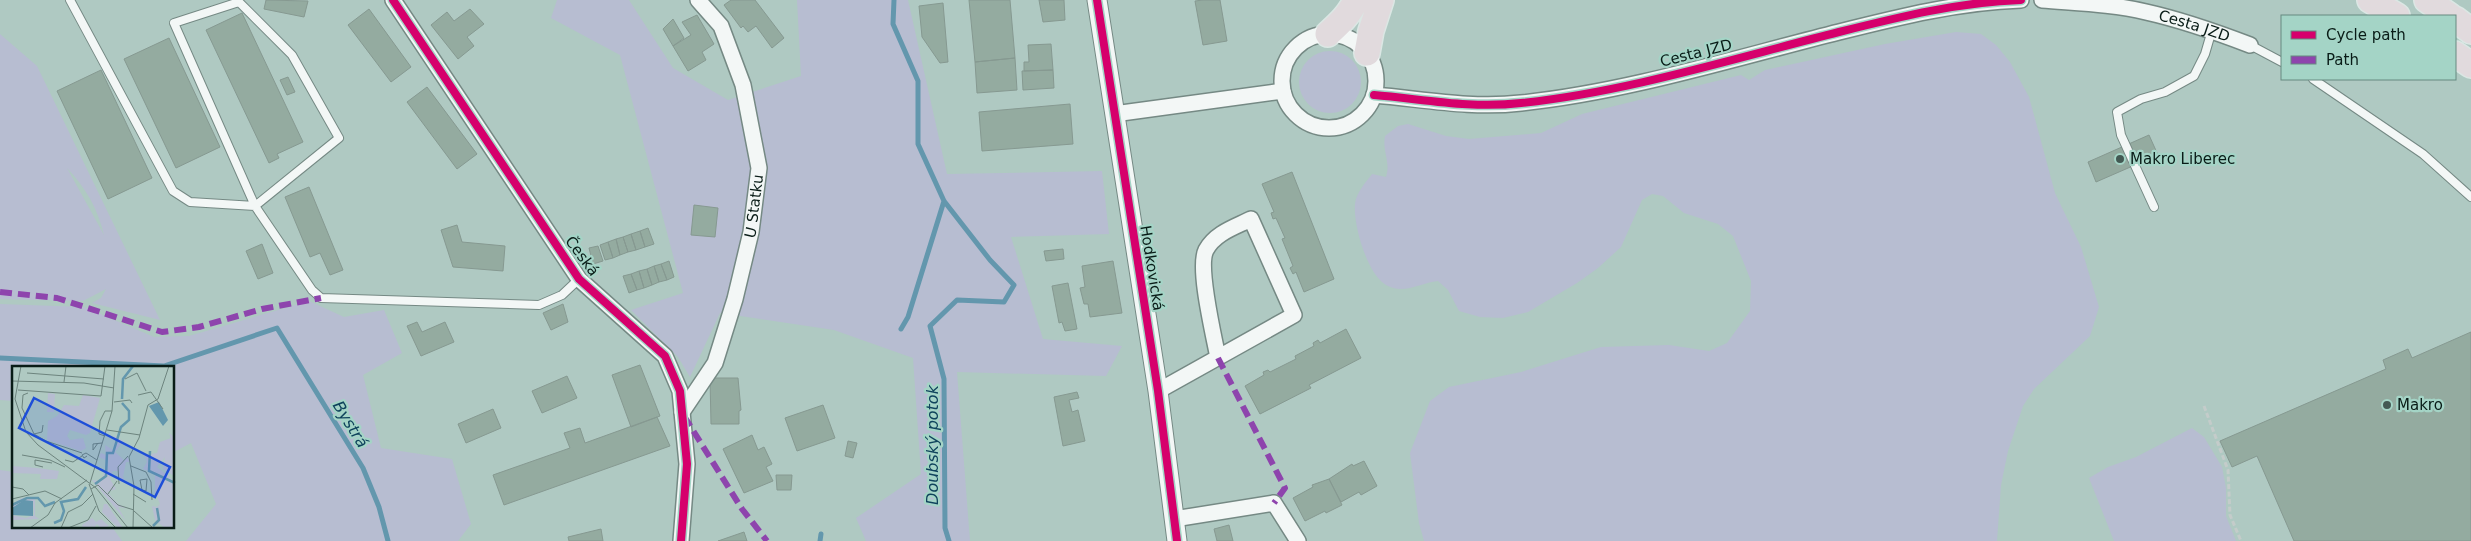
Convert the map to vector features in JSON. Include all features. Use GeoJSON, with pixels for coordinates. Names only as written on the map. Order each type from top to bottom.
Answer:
{"type":"FeatureCollection","features":[{"type":"Feature","properties":{"kind":"highway"},"geometry":{"type":"LineString","coordinates":[[1328,34],[1340,24],[1356,0]]}},
{"type":"Feature","properties":{"kind":"highway"},"geometry":{"type":"LineString","coordinates":[[1366,53],[1381,0]]}},
{"type":"Feature","properties":{"kind":"highway"},"geometry":{"type":"LineString","coordinates":[[2370,0],[2395,15]]}},
{"type":"Feature","properties":{"kind":"highway"},"geometry":{"type":"LineString","coordinates":[[2427,0],[2449,15]]}},
{"type":"Feature","properties":{"kind":"highway"},"geometry":{"type":"LineString","coordinates":[[2456,20],[2471,30]]}},
{"type":"Feature","properties":{"kind":"highway"},"geometry":{"type":"LineString","coordinates":[[2456,55],[2471,65]]}},
{"type":"Feature","properties":{"kind":"street","name":"Česká"},"geometry":{"type":"LineString","coordinates":[[393,0],[579,279],[665,356],[680,391],[687,464],[681,541]]}},
{"type":"Feature","properties":{"kind":"street","name":"U Statku"},"geometry":{"type":"LineString","coordinates":[[682,412],[715,363],[735,299],[750,232],[759,168],[743,84],[721,26],[698,0]]}},
{"type":"Feature","properties":{"kind":"street","name":"Hodkovická"},"geometry":{"type":"LineString","coordinates":[[1097,0],[1158,391],[1177,541]]}},
{"type":"Feature","properties":{"kind":"street","name":"Cesta JZD"},"geometry":{"type":"LineString","coordinates":[[1374,96],[1456,105],[1519,104],[1563,98],[1663,76],[1904,16],[1960,4],[2021,0]]}},
{"type":"Feature","properties":{"kind":"street","name":"Cesta JZD"},"geometry":{"type":"LineString","coordinates":[[2042,0],[2146,11],[2212,30],[2250,45]]}},
{"type":"Feature","properties":{"kind":"street"},"geometry":{"type":"LineString","coordinates":[[1328,34],[1350,39],[1366,53],[1375,73],[1374,96],[1362,115],[1353,122],[1343,126],[1321,128],[1300,119],[1292,111],[1282,91],[1284,67],[1292,52],[1305,40],[1328,34]]}},
{"type":"Feature","properties":{"kind":"street"},"geometry":{"type":"LineString","coordinates":[[1114,114],[1282,91]]}},
{"type":"Feature","properties":{"kind":"street"},"geometry":{"type":"LineString","coordinates":[[1158,391],[1218,358],[1294,315],[1251,219],[1221,233],[1206,250],[1203,270],[1218,358]]}},
{"type":"Feature","properties":{"kind":"street"},"geometry":{"type":"LineString","coordinates":[[1174,519],[1274,503],[1298,541]]}},
{"type":"Feature","properties":{"kind":"lane"},"geometry":{"type":"LineString","coordinates":[[70,0],[173,190],[190,202],[255,206],[339,138],[292,55],[239,2],[174,23],[255,206],[312,290],[321,298],[539,305],[562,295],[579,279]]}},
{"type":"Feature","properties":{"kind":"lane"},"geometry":{"type":"LineString","coordinates":[[2154,207],[2121,135],[2117,112],[2141,99],[2166,92],[2194,76],[2206,54],[2212,30]]}},
{"type":"Feature","properties":{"kind":"lane","name":"Cesta JZD"},"geometry":{"type":"LineString","coordinates":[[2250,45],[2281,61]]}},
{"type":"Feature","properties":{"kind":"lane"},"geometry":{"type":"LineString","coordinates":[[2314,80],[2423,154],[2471,197]]}},
{"type":"Feature","properties":{"kind":"path"},"geometry":{"type":"LineString","coordinates":[[2204,406],[2228,470],[2230,478],[2229,511],[2241,541]]}},
{"type":"Feature","properties":{"kind":"shaded area"},"geometry":{"type":"Polygon","coordinates":[[[557,0],[629,0],[673,68],[728,100],[801,76],[797,0],[908,0],[947,174],[1102,171],[1109,234],[1011,237],[1043,339],[1122,346],[1106,376],[957,372],[970,541],[866,541],[856,518],[921,474],[913,358],[834,330],[720,313],[690,377],[678,357],[631,310],[683,293],[620,55],[551,18],[557,0]]]}},
{"type":"Feature","properties":{"kind":"shaded area"},"geometry":{"type":"Polygon","coordinates":[[[1956,32],[1981,34],[1996,45],[2010,62],[2029,97],[2055,193],[2081,247],[2099,307],[2090,336],[2034,389],[2023,406],[2008,451],[2001,485],[1997,541],[1424,541],[1419,523],[1410,453],[1430,401],[1449,387],[1521,372],[1601,347],[1669,345],[1709,351],[1727,343],[1750,311],[1751,281],[1733,236],[1718,224],[1684,213],[1663,196],[1652,194],[1642,200],[1621,247],[1598,268],[1577,283],[1528,312],[1503,318],[1480,317],[1459,311],[1448,290],[1438,281],[1412,288],[1392,288],[1379,279],[1367,260],[1359,236],[1355,213],[1357,196],[1372,174],[1386,177],[1388,166],[1385,136],[1398,126],[1408,124],[1446,136],[1469,139],[1541,133],[1582,114],[1741,75],[1749,80],[1765,70],[1885,44],[1956,32]]]}},
{"type":"Feature","properties":{"kind":"shaded area"},"geometry":{"type":"Polygon","coordinates":[[[0,34],[37,66],[160,320],[92,303],[101,298],[106,289],[83,301],[0,299],[0,34]],[[67,168],[104,235],[95,208],[67,168]]]}},
{"type":"Feature","properties":{"kind":"shaded area"},"geometry":{"type":"Polygon","coordinates":[[[1330,51],[1347,56],[1352,60],[1356,65],[1361,82],[1356,99],[1352,104],[1347,108],[1330,113],[1313,108],[1308,104],[1304,99],[1299,82],[1304,65],[1308,60],[1313,56],[1330,51]]]}},
{"type":"Feature","properties":{"kind":"shaded area"},"geometry":{"type":"Polygon","coordinates":[[[309,301],[344,317],[384,310],[402,353],[363,375],[381,448],[452,459],[471,524],[458,541],[186,541],[216,504],[191,443],[175,451],[175,366],[12,366],[12,401],[0,400],[0,304],[84,307],[154,337],[189,336],[309,301]]]}},
{"type":"Feature","properties":{"kind":"shaded area"},"geometry":{"type":"Polygon","coordinates":[[[2192,428],[2204,437],[2222,467],[2226,488],[2226,516],[2236,541],[2114,541],[2089,478],[2108,467],[2136,457],[2192,428]]]}},
{"type":"Feature","properties":{"kind":"shaded area"},"geometry":{"type":"Polygon","coordinates":[[[0,470],[12,472],[12,528],[113,528],[122,541],[0,541],[0,470]]]}},
{"type":"Feature","properties":{"kind":"building"},"geometry":{"type":"Polygon","coordinates":[[[266,0],[308,1],[304,17],[264,9],[266,0]]]}},
{"type":"Feature","properties":{"kind":"building"},"geometry":{"type":"Polygon","coordinates":[[[731,0],[755,0],[784,38],[772,48],[756,26],[748,32],[743,26],[741,28],[724,5],[731,0]]]}},
{"type":"Feature","properties":{"kind":"building"},"geometry":{"type":"Polygon","coordinates":[[[969,0],[1010,0],[1015,58],[975,62],[969,0]]]}},
{"type":"Feature","properties":{"kind":"building"},"geometry":{"type":"Polygon","coordinates":[[[1039,0],[1064,0],[1065,20],[1043,22],[1039,0]]]}},
{"type":"Feature","properties":{"kind":"building"},"geometry":{"type":"Polygon","coordinates":[[[1220,0],[1227,41],[1203,45],[1195,1],[1220,0]]]}},
{"type":"Feature","properties":{"kind":"building"},"geometry":{"type":"Polygon","coordinates":[[[943,3],[948,62],[940,63],[922,37],[919,6],[943,3]]]}},
{"type":"Feature","properties":{"kind":"building"},"geometry":{"type":"Polygon","coordinates":[[[369,9],[411,67],[391,82],[348,25],[369,9]]]}},
{"type":"Feature","properties":{"kind":"building"},"geometry":{"type":"Polygon","coordinates":[[[470,9],[484,24],[467,37],[474,46],[458,59],[431,25],[447,12],[454,21],[470,9]]]}},
{"type":"Feature","properties":{"kind":"building"},"geometry":{"type":"Polygon","coordinates":[[[242,13],[303,142],[277,154],[279,158],[269,163],[206,30],[242,13]]]}},
{"type":"Feature","properties":{"kind":"building"},"geometry":{"type":"Polygon","coordinates":[[[697,15],[714,44],[702,52],[706,60],[688,71],[673,46],[691,35],[682,22],[697,15]]]}},
{"type":"Feature","properties":{"kind":"building"},"geometry":{"type":"Polygon","coordinates":[[[673,19],[684,38],[673,46],[663,29],[673,19]]]}},
{"type":"Feature","properties":{"kind":"building"},"geometry":{"type":"Polygon","coordinates":[[[169,38],[220,147],[176,168],[124,59],[169,38]]]}},
{"type":"Feature","properties":{"kind":"building"},"geometry":{"type":"Polygon","coordinates":[[[1051,44],[1053,70],[1024,71],[1024,62],[1029,62],[1028,45],[1051,44]]]}},
{"type":"Feature","properties":{"kind":"building"},"geometry":{"type":"Polygon","coordinates":[[[1015,58],[1017,90],[977,93],[975,62],[1015,58]]]}},
{"type":"Feature","properties":{"kind":"building"},"geometry":{"type":"Polygon","coordinates":[[[101,70],[152,178],[108,199],[57,91],[101,70]]]}},
{"type":"Feature","properties":{"kind":"building"},"geometry":{"type":"Polygon","coordinates":[[[1053,70],[1054,88],[1023,90],[1022,71],[1053,70]]]}},
{"type":"Feature","properties":{"kind":"building"},"geometry":{"type":"Polygon","coordinates":[[[288,77],[295,92],[287,95],[280,80],[288,77]]]}},
{"type":"Feature","properties":{"kind":"building"},"geometry":{"type":"Polygon","coordinates":[[[427,87],[477,154],[457,169],[407,102],[427,87]]]}},
{"type":"Feature","properties":{"kind":"building"},"geometry":{"type":"Polygon","coordinates":[[[1070,104],[1073,144],[982,151],[979,112],[1070,104]]]}},
{"type":"Feature","properties":{"kind":"building"},"geometry":{"type":"Polygon","coordinates":[[[2149,135],[2158,155],[2096,182],[2088,162],[2149,135]]]}},
{"type":"Feature","properties":{"kind":"building"},"geometry":{"type":"Polygon","coordinates":[[[1292,172],[1334,279],[1304,292],[1296,272],[1293,274],[1290,268],[1293,266],[1282,239],[1285,238],[1276,218],[1273,219],[1271,213],[1274,212],[1262,184],[1292,172]]]}},
{"type":"Feature","properties":{"kind":"building"},"geometry":{"type":"Polygon","coordinates":[[[309,187],[343,270],[330,275],[320,253],[310,257],[285,197],[309,187]]]}},
{"type":"Feature","properties":{"kind":"building"},"geometry":{"type":"Polygon","coordinates":[[[694,205],[718,208],[715,237],[691,235],[694,205]]]}},
{"type":"Feature","properties":{"kind":"building"},"geometry":{"type":"Polygon","coordinates":[[[457,225],[462,242],[505,246],[503,271],[453,267],[441,230],[457,225]]]}},
{"type":"Feature","properties":{"kind":"building"},"geometry":{"type":"Polygon","coordinates":[[[648,228],[654,244],[645,247],[640,231],[648,228]]]}},
{"type":"Feature","properties":{"kind":"building"},"geometry":{"type":"Polygon","coordinates":[[[640,231],[645,247],[636,250],[631,234],[640,231]]]}},
{"type":"Feature","properties":{"kind":"building"},"geometry":{"type":"Polygon","coordinates":[[[631,234],[636,250],[628,252],[623,237],[631,234]]]}},
{"type":"Feature","properties":{"kind":"building"},"geometry":{"type":"Polygon","coordinates":[[[623,237],[628,252],[620,255],[616,239],[623,237]]]}},
{"type":"Feature","properties":{"kind":"building"},"geometry":{"type":"Polygon","coordinates":[[[616,239],[620,255],[613,258],[608,242],[616,239]]]}},
{"type":"Feature","properties":{"kind":"building"},"geometry":{"type":"Polygon","coordinates":[[[608,242],[613,258],[605,260],[600,245],[608,242]]]}},
{"type":"Feature","properties":{"kind":"building"},"geometry":{"type":"Polygon","coordinates":[[[262,244],[273,273],[258,279],[246,251],[262,244]]]}},
{"type":"Feature","properties":{"kind":"building"},"geometry":{"type":"Polygon","coordinates":[[[598,246],[603,261],[593,264],[589,248],[598,246]]]}},
{"type":"Feature","properties":{"kind":"building"},"geometry":{"type":"Polygon","coordinates":[[[1063,249],[1064,259],[1046,261],[1044,251],[1063,249]]]}},
{"type":"Feature","properties":{"kind":"building"},"geometry":{"type":"Polygon","coordinates":[[[669,261],[674,277],[667,280],[661,264],[669,261]]]}},
{"type":"Feature","properties":{"kind":"building"},"geometry":{"type":"Polygon","coordinates":[[[1113,261],[1122,313],[1090,317],[1088,304],[1084,304],[1080,288],[1085,287],[1082,266],[1113,261]]]}},
{"type":"Feature","properties":{"kind":"building"},"geometry":{"type":"Polygon","coordinates":[[[661,264],[667,280],[659,282],[654,266],[661,264]]]}},
{"type":"Feature","properties":{"kind":"building"},"geometry":{"type":"Polygon","coordinates":[[[654,266],[659,282],[652,285],[647,269],[654,266]]]}},
{"type":"Feature","properties":{"kind":"building"},"geometry":{"type":"Polygon","coordinates":[[[647,269],[652,285],[644,288],[639,271],[647,269]]]}},
{"type":"Feature","properties":{"kind":"building"},"geometry":{"type":"Polygon","coordinates":[[[639,271],[644,288],[637,290],[631,274],[639,271]]]}},
{"type":"Feature","properties":{"kind":"building"},"geometry":{"type":"Polygon","coordinates":[[[631,274],[637,290],[629,293],[623,276],[631,274]]]}},
{"type":"Feature","properties":{"kind":"building"},"geometry":{"type":"Polygon","coordinates":[[[1068,283],[1077,329],[1065,331],[1062,322],[1059,323],[1052,286],[1068,283]]]}},
{"type":"Feature","properties":{"kind":"building"},"geometry":{"type":"Polygon","coordinates":[[[563,304],[568,322],[551,330],[543,313],[563,304]]]}},
{"type":"Feature","properties":{"kind":"building"},"geometry":{"type":"Polygon","coordinates":[[[417,322],[422,332],[445,322],[454,342],[421,356],[407,326],[417,322]]]}},
{"type":"Feature","properties":{"kind":"building"},"geometry":{"type":"Polygon","coordinates":[[[1346,329],[1361,358],[1309,385],[1311,388],[1260,414],[1245,386],[1264,375],[1263,372],[1268,370],[1270,372],[1296,359],[1295,356],[1314,346],[1313,343],[1318,340],[1320,343],[1346,329]]]}},
{"type":"Feature","properties":{"kind":"building","name":"Makro"},"geometry":{"type":"Polygon","coordinates":[[[2471,332],[2471,541],[2294,541],[2257,456],[2232,467],[2220,441],[2386,369],[2383,360],[2408,349],[2412,358],[2471,332]]]}},
{"type":"Feature","properties":{"kind":"building"},"geometry":{"type":"Polygon","coordinates":[[[640,365],[660,416],[631,427],[612,375],[640,365]]]}},
{"type":"Feature","properties":{"kind":"building"},"geometry":{"type":"Polygon","coordinates":[[[567,376],[577,398],[542,413],[532,391],[567,376]]]}},
{"type":"Feature","properties":{"kind":"building"},"geometry":{"type":"Polygon","coordinates":[[[710,378],[738,378],[741,410],[739,411],[739,424],[711,424],[710,378]]]}},
{"type":"Feature","properties":{"kind":"building"},"geometry":{"type":"Polygon","coordinates":[[[1077,392],[1079,398],[1069,400],[1072,412],[1078,410],[1085,441],[1063,446],[1054,397],[1077,392]]]}},
{"type":"Feature","properties":{"kind":"building"},"geometry":{"type":"Polygon","coordinates":[[[823,405],[835,438],[797,451],[785,418],[823,405]]]}},
{"type":"Feature","properties":{"kind":"building"},"geometry":{"type":"Polygon","coordinates":[[[493,409],[501,428],[466,443],[458,424],[493,409]]]}},
{"type":"Feature","properties":{"kind":"building"},"geometry":{"type":"Polygon","coordinates":[[[657,417],[670,446],[504,505],[493,475],[570,448],[564,433],[580,428],[585,443],[657,417]]]}},
{"type":"Feature","properties":{"kind":"building"},"geometry":{"type":"Polygon","coordinates":[[[752,435],[758,450],[764,447],[772,464],[766,467],[773,481],[744,493],[723,449],[752,435]]]}},
{"type":"Feature","properties":{"kind":"building"},"geometry":{"type":"Polygon","coordinates":[[[848,441],[857,443],[853,458],[845,456],[848,441]]]}},
{"type":"Feature","properties":{"kind":"building"},"geometry":{"type":"Polygon","coordinates":[[[1364,461],[1377,486],[1361,495],[1359,492],[1341,502],[1329,479],[1352,464],[1353,466],[1364,461]]]}},
{"type":"Feature","properties":{"kind":"building"},"geometry":{"type":"Polygon","coordinates":[[[776,475],[792,475],[791,490],[777,490],[776,475]]]}},
{"type":"Feature","properties":{"kind":"building"},"geometry":{"type":"Polygon","coordinates":[[[1329,479],[1342,505],[1305,521],[1293,498],[1313,487],[1312,485],[1329,479]]]}},
{"type":"Feature","properties":{"kind":"building"},"geometry":{"type":"Polygon","coordinates":[[[1229,525],[1233,541],[1217,541],[1214,529],[1229,525]]]}},
{"type":"Feature","properties":{"kind":"building"},"geometry":{"type":"Polygon","coordinates":[[[601,529],[603,541],[569,541],[568,537],[601,529]]]}},
{"type":"Feature","properties":{"kind":"building"},"geometry":{"type":"Polygon","coordinates":[[[744,532],[747,541],[718,541],[744,532]]]}},
{"type":"Feature","properties":{"kind":"waterway","name":"Doubský potok"},"geometry":{"type":"LineString","coordinates":[[894,0],[893,24],[918,81],[918,144],[944,201],[990,260],[1014,285],[1004,302],[957,300],[930,326],[944,379],[945,528],[949,541]]}},
{"type":"Feature","properties":{"kind":"waterway"},"geometry":{"type":"LineString","coordinates":[[901,329],[908,317],[944,201]]}},
{"type":"Feature","properties":{"kind":"waterway","name":"Bystrá"},"geometry":{"type":"LineString","coordinates":[[0,358],[164,366],[277,328],[363,468],[379,507],[388,541]]}},
{"type":"Feature","properties":{"kind":"waterway"},"geometry":{"type":"LineString","coordinates":[[820,541],[821,534]]}},
{"type":"Feature","properties":{"kind":"marked path"},"geometry":{"type":"LineString","coordinates":[[0,292],[57,298],[162,332],[199,327],[262,309],[321,298]]}},
{"type":"Feature","properties":{"kind":"marked path"},"geometry":{"type":"LineString","coordinates":[[1218,358],[1285,488],[1274,503]]}},
{"type":"Feature","properties":{"kind":"marked path"},"geometry":{"type":"LineString","coordinates":[[684,416],[742,509],[767,541]]}},
{"type":"Feature","properties":{"kind":"cycle path"},"geometry":{"type":"LineString","coordinates":[[393,0],[579,279],[665,356],[680,391],[687,464],[681,541]]}},
{"type":"Feature","properties":{"kind":"cycle path"},"geometry":{"type":"LineString","coordinates":[[1097,0],[1158,391],[1177,541]]}},
{"type":"Feature","properties":{"kind":"cycle path"},"geometry":{"type":"LineString","coordinates":[[1374,95],[1484,105],[1502,105],[1561,98],[1641,83],[1907,16],[1952,7],[2021,0]]}},
{"type":"Feature","properties":{"kind":"place","name":"Makro Liberec"},"geometry":{"type":"Point","coordinates":[2120,159]}},
{"type":"Feature","properties":{"kind":"place","name":"Makro"},"geometry":{"type":"Point","coordinates":[2387,405]}}]}
